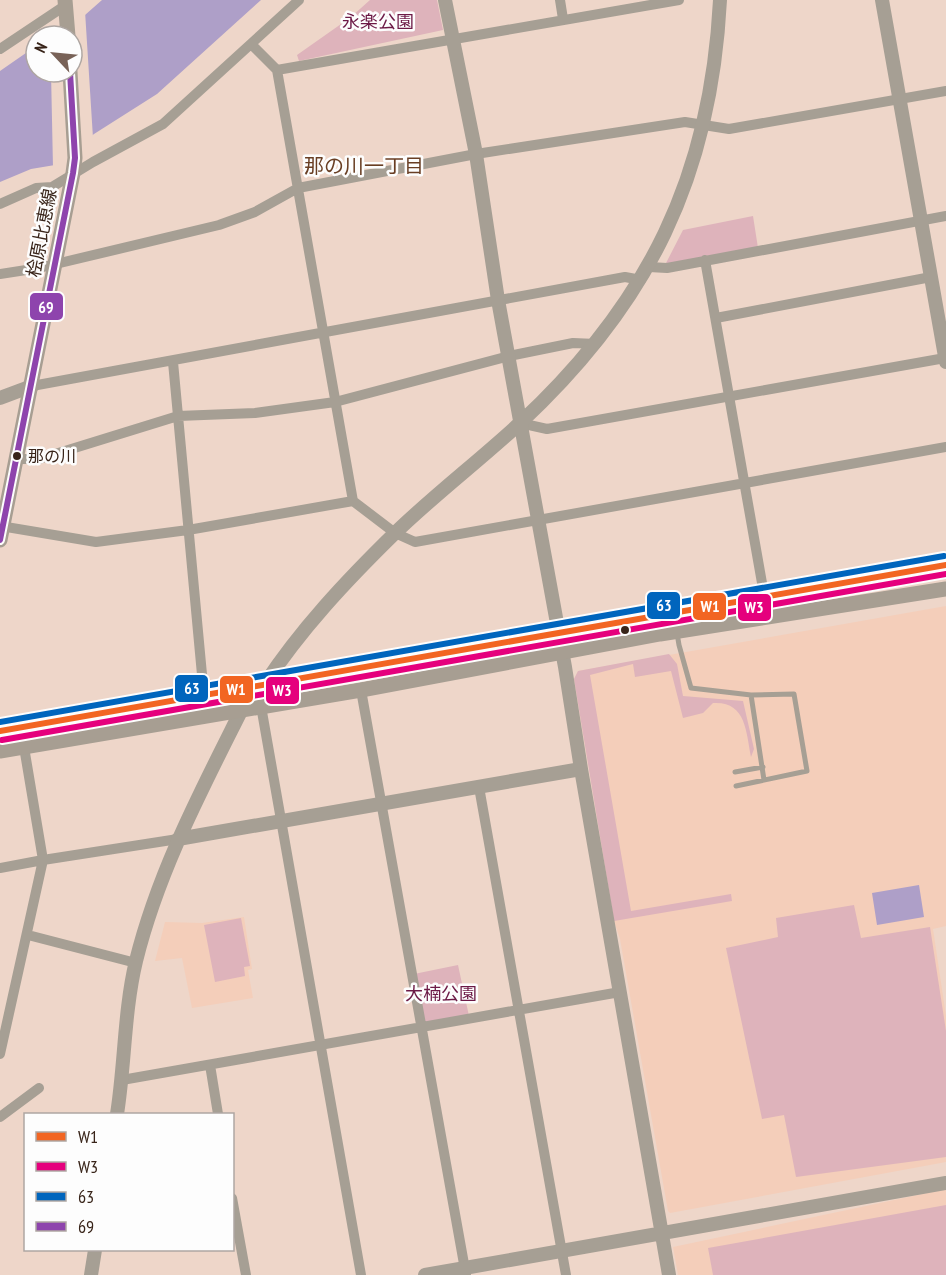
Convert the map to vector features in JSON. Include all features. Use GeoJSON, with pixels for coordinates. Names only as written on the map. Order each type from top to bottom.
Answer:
{"type":"FeatureCollection","features":[{"type":"Feature","properties":{"kind":"main road"},"geometry":{"type":"LineString","coordinates":[[66,7],[67,24]]}},
{"type":"Feature","properties":{"kind":"main road","name":"桧原比恵線"},"geometry":{"type":"LineString","coordinates":[[1,531],[18,459],[74,165],[71,84]]}},
{"type":"Feature","properties":{"kind":"main road"},"geometry":{"type":"LineString","coordinates":[[0,731],[946,565]]}},
{"type":"Feature","properties":{"kind":"main road"},"geometry":{"type":"LineString","coordinates":[[0,751],[361,690],[677,631],[946,589]]}},
{"type":"Feature","properties":{"kind":"street"},"geometry":{"type":"LineString","coordinates":[[0,204],[36,188],[52,187],[74,165],[163,124],[299,0]]}},
{"type":"Feature","properties":{"kind":"street"},"geometry":{"type":"LineString","coordinates":[[445,0],[476,154],[498,300],[558,634],[563,651],[581,769],[669,1275]]}},
{"type":"Feature","properties":{"kind":"street"},"geometry":{"type":"LineString","coordinates":[[560,0],[563,19]]}},
{"type":"Feature","properties":{"kind":"street"},"geometry":{"type":"LineString","coordinates":[[277,70],[679,0]]}},
{"type":"Feature","properties":{"kind":"street"},"geometry":{"type":"LineString","coordinates":[[264,686],[286,653],[326,603],[395,533],[520,423],[596,344],[641,280],[684,188],[704,124],[713,77],[720,0]]}},
{"type":"Feature","properties":{"kind":"street"},"geometry":{"type":"LineString","coordinates":[[520,423],[547,429],[946,360],[942,318],[931,277],[882,0]]}},
{"type":"Feature","properties":{"kind":"street"},"geometry":{"type":"LineString","coordinates":[[0,49],[66,7]]}},
{"type":"Feature","properties":{"kind":"street"},"geometry":{"type":"LineString","coordinates":[[251,44],[277,70],[353,501],[395,533],[415,542],[946,447]]}},
{"type":"Feature","properties":{"kind":"street"},"geometry":{"type":"LineString","coordinates":[[0,274],[39,268],[56,262],[219,225],[255,212],[298,188],[476,154],[685,122],[729,129],[946,91]]}},
{"type":"Feature","properties":{"kind":"street"},"geometry":{"type":"LineString","coordinates":[[649,267],[668,268],[946,216]]}},
{"type":"Feature","properties":{"kind":"street"},"geometry":{"type":"LineString","coordinates":[[705,260],[768,617]]}},
{"type":"Feature","properties":{"kind":"street"},"geometry":{"type":"LineString","coordinates":[[0,398],[32,386],[172,362],[498,300],[625,277],[641,280]]}},
{"type":"Feature","properties":{"kind":"street"},"geometry":{"type":"LineString","coordinates":[[716,318],[931,277]]}},
{"type":"Feature","properties":{"kind":"street"},"geometry":{"type":"LineString","coordinates":[[18,459],[39,459],[178,416],[255,413],[334,402],[508,356],[573,343],[596,344]]}},
{"type":"Feature","properties":{"kind":"street"},"geometry":{"type":"LineString","coordinates":[[172,362],[204,696]]}},
{"type":"Feature","properties":{"kind":"street"},"geometry":{"type":"LineString","coordinates":[[1,531],[96,542],[188,530],[353,501]]}},
{"type":"Feature","properties":{"kind":"street"},"geometry":{"type":"LineString","coordinates":[[361,690],[465,1272]]}},
{"type":"Feature","properties":{"kind":"street"},"geometry":{"type":"LineString","coordinates":[[261,706],[361,1275]]}},
{"type":"Feature","properties":{"kind":"street"},"geometry":{"type":"LineString","coordinates":[[117,1113],[136,963],[156,894],[178,839],[242,709]]}},
{"type":"Feature","properties":{"kind":"street"},"geometry":{"type":"LineString","coordinates":[[0,1054],[44,860],[24,747]]}},
{"type":"Feature","properties":{"kind":"street"},"geometry":{"type":"LineString","coordinates":[[0,868],[381,805],[581,769]]}},
{"type":"Feature","properties":{"kind":"street"},"geometry":{"type":"LineString","coordinates":[[479,787],[566,1275]]}},
{"type":"Feature","properties":{"kind":"street"},"geometry":{"type":"LineString","coordinates":[[28,935],[136,963]]}},
{"type":"Feature","properties":{"kind":"street"},"geometry":{"type":"LineString","coordinates":[[122,1080],[620,992]]}},
{"type":"Feature","properties":{"kind":"street"},"geometry":{"type":"LineString","coordinates":[[210,1065],[218,1113]]}},
{"type":"Feature","properties":{"kind":"street"},"geometry":{"type":"LineString","coordinates":[[0,1117],[39,1088]]}},
{"type":"Feature","properties":{"kind":"street"},"geometry":{"type":"LineString","coordinates":[[425,1275],[465,1272],[562,1251],[946,1183]]}},
{"type":"Feature","properties":{"kind":"street"},"geometry":{"type":"LineString","coordinates":[[234,1209],[246,1275]]}},
{"type":"Feature","properties":{"kind":"street"},"geometry":{"type":"LineString","coordinates":[[91,1275],[95,1251]]}},
{"type":"Feature","properties":{"kind":"lane"},"geometry":{"type":"LineString","coordinates":[[674,613],[691,688],[751,695],[794,694],[807,771],[736,786]]}},
{"type":"Feature","properties":{"kind":"lane"},"geometry":{"type":"LineString","coordinates":[[751,695],[765,780]]}},
{"type":"Feature","properties":{"kind":"lane"},"geometry":{"type":"LineString","coordinates":[[735,772],[763,767]]}},
{"type":"Feature","properties":{"kind":"shaded area"},"geometry":{"type":"Polygon","coordinates":[[[102,0],[261,0],[157,94],[94,134],[55,165],[31,169],[0,182],[0,71],[24,54],[24,84],[84,84],[84,24],[71,24],[102,0]]]}},
{"type":"Feature","properties":{"kind":"shaded area"},"geometry":{"type":"Polygon","coordinates":[[[946,606],[946,926],[933,929],[946,1016],[946,1162],[670,1213],[620,939],[614,921],[574,679],[578,671],[946,606]]]}},
{"type":"Feature","properties":{"kind":"shaded area"},"geometry":{"type":"Polygon","coordinates":[[[919,885],[924,917],[877,925],[872,893],[919,885]]]}},
{"type":"Feature","properties":{"kind":"shaded area"},"geometry":{"type":"Polygon","coordinates":[[[244,917],[252,969],[248,970],[253,998],[192,1008],[182,958],[155,961],[165,922],[202,923],[244,917]]]}},
{"type":"Feature","properties":{"kind":"shaded area"},"geometry":{"type":"Polygon","coordinates":[[[946,1189],[946,1275],[678,1275],[673,1247],[946,1189]]]}},
{"type":"Feature","properties":{"kind":"green space","name":"永楽公園"},"geometry":{"type":"Polygon","coordinates":[[[370,0],[437,0],[443,30],[299,61],[297,55],[351,17],[370,0]]]}},
{"type":"Feature","properties":{"kind":"green space"},"geometry":{"type":"Polygon","coordinates":[[[753,216],[758,248],[665,265],[683,230],[753,216]]]}},
{"type":"Feature","properties":{"kind":"green space"},"geometry":{"type":"Polygon","coordinates":[[[669,654],[677,664],[683,696],[743,701],[754,749],[751,757],[743,720],[732,707],[713,703],[703,713],[683,718],[671,671],[635,677],[633,664],[590,675],[631,911],[731,894],[732,901],[614,921],[574,679],[578,671],[669,654]]]}},
{"type":"Feature","properties":{"kind":"green space"},"geometry":{"type":"Polygon","coordinates":[[[854,905],[861,938],[930,927],[946,1031],[946,1157],[796,1177],[784,1115],[762,1119],[726,948],[778,937],[776,918],[854,905]]]}},
{"type":"Feature","properties":{"kind":"green space"},"geometry":{"type":"Polygon","coordinates":[[[241,918],[250,966],[244,967],[245,976],[215,982],[204,925],[241,918]]]}},
{"type":"Feature","properties":{"kind":"green space","name":"大楠公園"},"geometry":{"type":"Polygon","coordinates":[[[458,965],[469,1016],[422,1025],[414,974],[458,965]]]}},
{"type":"Feature","properties":{"kind":"green space"},"geometry":{"type":"Polygon","coordinates":[[[946,1205],[946,1275],[713,1275],[708,1248],[946,1205]]]}},
{"type":"Feature","properties":{"kind":"pier"},"geometry":{"type":"Polygon","coordinates":[[[85,11],[93,138],[53,168],[51,84],[84,84],[84,24],[66,24],[85,11]]]}},
{"type":"Feature","properties":{"kind":"transit line","name":"69"},"geometry":{"type":"LineString","coordinates":[[0,540],[73,173],[75,158],[71,84]]}},
{"type":"Feature","properties":{"kind":"transit line","name":"63"},"geometry":{"type":"LineString","coordinates":[[0,722],[944,556]]}},
{"type":"Feature","properties":{"kind":"transit line","name":"W1"},"geometry":{"type":"LineString","coordinates":[[0,731],[946,565]]}},
{"type":"Feature","properties":{"kind":"transit line","name":"W3"},"geometry":{"type":"LineString","coordinates":[[2,740],[946,574]]}},
{"type":"Feature","properties":{"kind":"place","name":"那の川"},"geometry":{"type":"Point","coordinates":[17,456]}},
{"type":"Feature","properties":{"kind":"district","name":"那の川一丁目"},"geometry":{"type":"Point","coordinates":[364,166]}}]}
